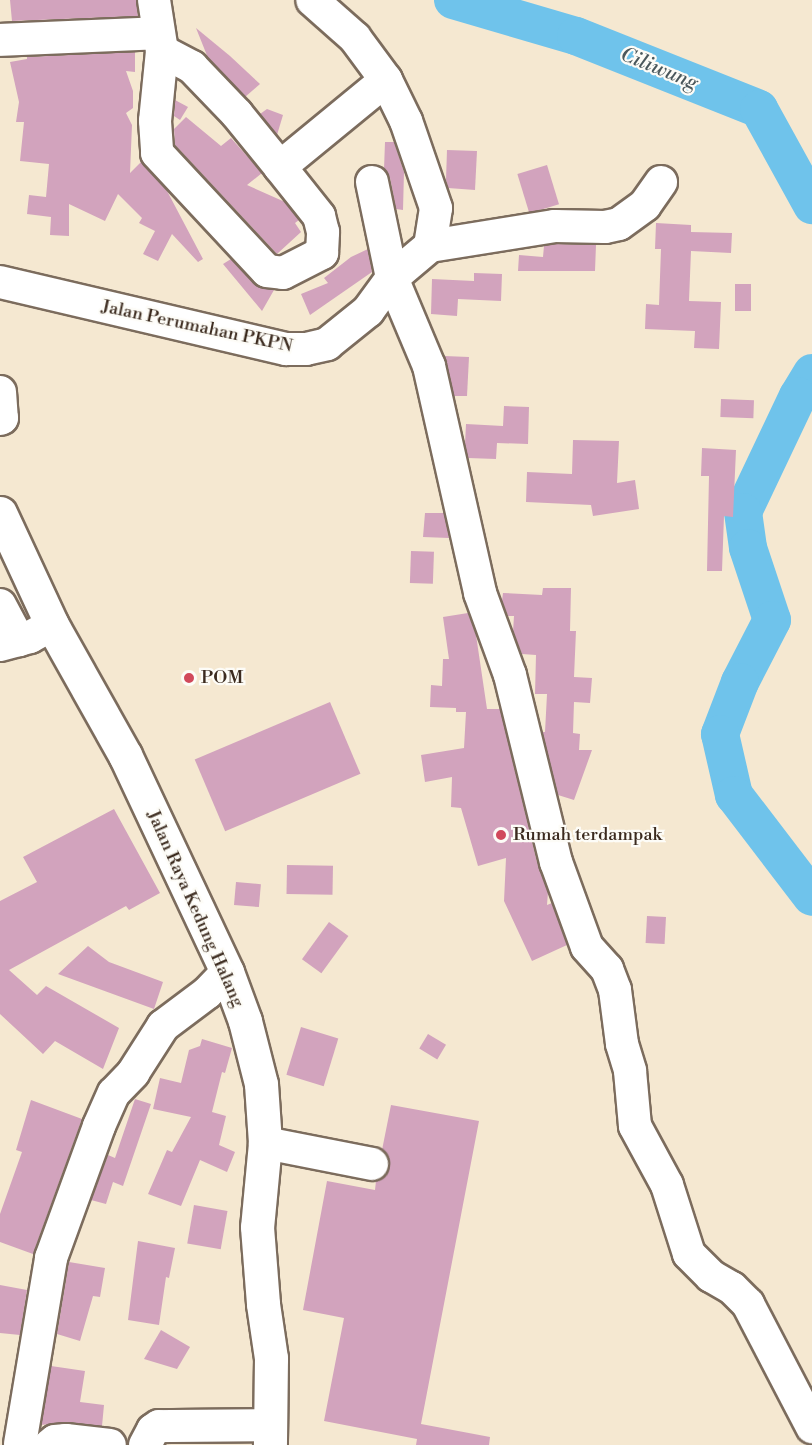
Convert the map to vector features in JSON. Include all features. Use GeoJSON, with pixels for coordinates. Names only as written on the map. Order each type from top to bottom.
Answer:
{"type":"FeatureCollection","features":[{"type":"Feature","properties":{"kind":"main road","name":"Jalan Raya Kedung Halang"},"geometry":{"type":"LineString","coordinates":[[0,513],[52,625],[125,755],[227,972],[245,1021],[261,1084],[265,1143],[257,1227],[262,1294],[272,1358],[270,1435]]}},
{"type":"Feature","properties":{"kind":"street"},"geometry":{"type":"LineString","coordinates":[[0,40],[160,42],[192,67],[237,114],[319,216],[323,232],[322,253],[283,273],[267,271],[157,153],[154,121],[160,42],[154,0]]}},
{"type":"Feature","properties":{"kind":"street"},"geometry":{"type":"LineString","coordinates":[[312,0],[355,38],[386,80],[406,121],[436,208],[430,246],[555,226],[605,227],[619,224],[645,206],[661,182]]}},
{"type":"Feature","properties":{"kind":"street"},"geometry":{"type":"LineString","coordinates":[[280,167],[386,80]]}},
{"type":"Feature","properties":{"kind":"street"},"geometry":{"type":"LineString","coordinates":[[372,182],[392,278],[429,366],[477,582],[512,683],[556,862],[587,947],[607,969],[615,990],[622,1044],[630,1071],[635,1126],[667,1185],[689,1254],[711,1276],[732,1288],[748,1304],[812,1427]]}},
{"type":"Feature","properties":{"kind":"street","name":"Jalan Perumahan PKPN"},"geometry":{"type":"LineString","coordinates":[[0,282],[275,347],[306,349],[327,344],[368,311],[392,278],[430,246]]}},
{"type":"Feature","properties":{"kind":"street"},"geometry":{"type":"LineString","coordinates":[[0,392],[2,418],[0,419]]}},
{"type":"Feature","properties":{"kind":"street"},"geometry":{"type":"LineString","coordinates":[[33,585],[0,603],[9,643],[52,625]]}},
{"type":"Feature","properties":{"kind":"street"},"geometry":{"type":"LineString","coordinates":[[14,1444],[51,1258],[99,1126],[114,1093],[134,1073],[164,1026],[207,993],[227,972]]}},
{"type":"Feature","properties":{"kind":"street"},"geometry":{"type":"LineString","coordinates":[[265,1143],[372,1164]]}},
{"type":"Feature","properties":{"kind":"street"},"geometry":{"type":"LineString","coordinates":[[145,1445],[153,1430],[159,1426],[270,1435]]}},
{"type":"Feature","properties":{"kind":"street"},"geometry":{"type":"LineString","coordinates":[[50,1445],[55,1441],[66,1440],[110,1445]]}},
{"type":"Feature","properties":{"kind":"building"},"geometry":{"type":"Polygon","coordinates":[[[10,0],[136,0],[138,16],[12,21],[10,0]]]}},
{"type":"Feature","properties":{"kind":"building"},"geometry":{"type":"Polygon","coordinates":[[[196,28],[260,84],[245,97],[208,58],[196,28]]]}},
{"type":"Feature","properties":{"kind":"building"},"geometry":{"type":"Polygon","coordinates":[[[135,52],[135,72],[126,71],[133,91],[133,108],[126,113],[132,125],[130,173],[142,161],[166,189],[203,259],[198,262],[172,234],[158,261],[143,254],[155,231],[139,223],[142,218],[118,194],[105,221],[69,204],[69,236],[50,235],[51,217],[27,214],[29,195],[46,197],[49,164],[20,161],[24,122],[16,122],[19,102],[10,62],[27,59],[27,57],[135,52]]]}},
{"type":"Feature","properties":{"kind":"building"},"geometry":{"type":"Polygon","coordinates":[[[175,100],[188,107],[180,120],[174,116],[175,100]]]}},
{"type":"Feature","properties":{"kind":"building"},"geometry":{"type":"Polygon","coordinates":[[[267,109],[283,115],[277,135],[260,114],[267,109]]]}},
{"type":"Feature","properties":{"kind":"building"},"geometry":{"type":"Polygon","coordinates":[[[186,117],[221,146],[231,138],[262,173],[247,185],[285,202],[299,220],[295,223],[301,232],[277,254],[175,145],[174,129],[186,117]]]}},
{"type":"Feature","properties":{"kind":"building"},"geometry":{"type":"Polygon","coordinates":[[[385,142],[394,142],[404,172],[403,210],[396,209],[390,178],[384,169],[385,142]]]}},
{"type":"Feature","properties":{"kind":"building"},"geometry":{"type":"Polygon","coordinates":[[[447,150],[477,151],[475,190],[448,188],[447,150]]]}},
{"type":"Feature","properties":{"kind":"building"},"geometry":{"type":"Polygon","coordinates":[[[547,165],[559,204],[529,213],[517,174],[547,165]]]}},
{"type":"Feature","properties":{"kind":"building"},"geometry":{"type":"Polygon","coordinates":[[[656,223],[691,225],[691,232],[732,233],[731,253],[691,251],[689,301],[721,302],[719,349],[694,348],[695,331],[645,329],[646,304],[659,305],[661,249],[655,249],[656,223]]]}},
{"type":"Feature","properties":{"kind":"building"},"geometry":{"type":"Polygon","coordinates":[[[596,245],[595,271],[518,271],[519,255],[543,257],[544,246],[596,245]]]}},
{"type":"Feature","properties":{"kind":"building"},"geometry":{"type":"Polygon","coordinates":[[[368,249],[372,272],[310,315],[301,294],[328,283],[324,278],[351,257],[368,249]]]}},
{"type":"Feature","properties":{"kind":"building"},"geometry":{"type":"Polygon","coordinates":[[[231,259],[254,284],[274,290],[262,311],[223,264],[231,259]]]}},
{"type":"Feature","properties":{"kind":"building"},"geometry":{"type":"Polygon","coordinates":[[[474,273],[502,274],[501,301],[458,299],[457,316],[431,314],[432,279],[474,281],[474,273]]]}},
{"type":"Feature","properties":{"kind":"building"},"geometry":{"type":"Polygon","coordinates":[[[735,284],[751,284],[751,311],[735,311],[735,284]]]}},
{"type":"Feature","properties":{"kind":"building"},"geometry":{"type":"Polygon","coordinates":[[[444,356],[469,357],[467,396],[454,396],[444,356]]]}},
{"type":"Feature","properties":{"kind":"building"},"geometry":{"type":"Polygon","coordinates":[[[721,399],[754,400],[753,418],[720,417],[721,399]]]}},
{"type":"Feature","properties":{"kind":"building"},"geometry":{"type":"Polygon","coordinates":[[[504,406],[529,407],[528,444],[497,443],[496,459],[468,458],[465,444],[466,424],[503,426],[504,406]]]}},
{"type":"Feature","properties":{"kind":"building"},"geometry":{"type":"Polygon","coordinates":[[[573,440],[619,441],[617,483],[635,480],[639,509],[593,516],[591,505],[526,502],[527,472],[572,474],[573,440]]]}},
{"type":"Feature","properties":{"kind":"building"},"geometry":{"type":"Polygon","coordinates":[[[702,448],[736,450],[733,517],[724,516],[722,571],[707,571],[709,476],[701,476],[702,448]]]}},
{"type":"Feature","properties":{"kind":"building"},"geometry":{"type":"Polygon","coordinates":[[[425,513],[444,513],[449,538],[423,537],[425,513]]]}},
{"type":"Feature","properties":{"kind":"building"},"geometry":{"type":"Polygon","coordinates":[[[411,551],[434,552],[433,584],[410,583],[411,551]]]}},
{"type":"Feature","properties":{"kind":"building"},"geometry":{"type":"Polygon","coordinates":[[[543,588],[571,588],[570,631],[576,631],[574,677],[592,678],[590,703],[574,702],[573,733],[580,734],[579,750],[592,750],[574,800],[558,795],[542,732],[545,732],[547,694],[535,694],[536,655],[522,654],[513,632],[514,616],[508,616],[502,601],[503,593],[542,595],[543,588]]]}},
{"type":"Feature","properties":{"kind":"building"},"geometry":{"type":"Polygon","coordinates":[[[468,613],[476,635],[487,709],[500,709],[537,862],[548,892],[547,905],[552,903],[567,945],[532,961],[504,901],[506,858],[478,866],[461,808],[451,807],[452,777],[425,782],[421,755],[464,748],[466,712],[456,712],[456,708],[430,707],[431,685],[442,686],[443,659],[449,659],[443,617],[468,613]]]}},
{"type":"Feature","properties":{"kind":"building"},"geometry":{"type":"Polygon","coordinates":[[[330,702],[360,774],[225,831],[195,759],[330,702]]]}},
{"type":"Feature","properties":{"kind":"building"},"geometry":{"type":"Polygon","coordinates":[[[114,809],[160,893],[129,910],[126,906],[9,970],[37,995],[46,986],[119,1028],[103,1069],[55,1041],[43,1054],[0,1014],[0,901],[37,882],[23,857],[114,809]]]}},
{"type":"Feature","properties":{"kind":"building"},"geometry":{"type":"Polygon","coordinates":[[[287,865],[333,866],[332,895],[286,894],[287,865]]]}},
{"type":"Feature","properties":{"kind":"building"},"geometry":{"type":"Polygon","coordinates":[[[236,882],[261,884],[259,907],[234,905],[236,882]]]}},
{"type":"Feature","properties":{"kind":"building"},"geometry":{"type":"Polygon","coordinates":[[[647,916],[666,917],[665,944],[646,943],[647,916]]]}},
{"type":"Feature","properties":{"kind":"building"},"geometry":{"type":"Polygon","coordinates":[[[329,922],[348,936],[321,973],[302,959],[329,922]]]}},
{"type":"Feature","properties":{"kind":"building"},"geometry":{"type":"Polygon","coordinates":[[[88,946],[109,962],[163,982],[154,1009],[58,974],[88,946]]]}},
{"type":"Feature","properties":{"kind":"building"},"geometry":{"type":"Polygon","coordinates":[[[301,1027],[338,1038],[324,1086],[286,1075],[301,1027]]]}},
{"type":"Feature","properties":{"kind":"building"},"geometry":{"type":"Polygon","coordinates":[[[428,1034],[446,1045],[437,1059],[419,1049],[428,1034]]]}},
{"type":"Feature","properties":{"kind":"building"},"geometry":{"type":"Polygon","coordinates":[[[202,1039],[232,1048],[225,1073],[222,1072],[212,1112],[226,1116],[219,1145],[235,1152],[227,1172],[200,1160],[181,1206],[148,1194],[167,1150],[172,1152],[191,1117],[153,1109],[160,1078],[181,1083],[189,1050],[200,1046],[202,1039]]]}},
{"type":"Feature","properties":{"kind":"building"},"geometry":{"type":"Polygon","coordinates":[[[135,1099],[151,1104],[123,1186],[113,1182],[106,1204],[91,1200],[108,1155],[115,1158],[135,1099]]]}},
{"type":"Feature","properties":{"kind":"building"},"geometry":{"type":"Polygon","coordinates":[[[31,1100],[82,1119],[33,1254],[0,1242],[0,1214],[22,1152],[16,1150],[31,1100]]]}},
{"type":"Feature","properties":{"kind":"building"},"geometry":{"type":"Polygon","coordinates":[[[391,1105],[479,1121],[421,1424],[490,1437],[489,1445],[416,1445],[417,1439],[324,1421],[344,1318],[303,1310],[327,1181],[375,1190],[376,1181],[385,1176],[390,1167],[389,1158],[382,1150],[391,1105]]]}},
{"type":"Feature","properties":{"kind":"building"},"geometry":{"type":"Polygon","coordinates":[[[194,1205],[227,1211],[221,1249],[187,1243],[194,1205]]]}},
{"type":"Feature","properties":{"kind":"building"},"geometry":{"type":"Polygon","coordinates":[[[138,1241],[175,1248],[169,1278],[166,1277],[159,1325],[128,1320],[138,1241]]]}},
{"type":"Feature","properties":{"kind":"building"},"geometry":{"type":"Polygon","coordinates":[[[69,1262],[105,1268],[100,1297],[93,1296],[80,1341],[57,1334],[69,1262]]]}},
{"type":"Feature","properties":{"kind":"building"},"geometry":{"type":"Polygon","coordinates":[[[0,1285],[27,1290],[20,1335],[0,1333],[0,1285]]]}},
{"type":"Feature","properties":{"kind":"building"},"geometry":{"type":"Polygon","coordinates":[[[161,1330],[190,1347],[177,1369],[144,1359],[161,1330]]]}},
{"type":"Feature","properties":{"kind":"building"},"geometry":{"type":"Polygon","coordinates":[[[51,1366],[85,1371],[80,1402],[104,1405],[102,1426],[68,1422],[41,1425],[51,1366]]]}},
{"type":"Feature","properties":{"kind":"waterway","name":"Ciliwung"},"geometry":{"type":"LineString","coordinates":[[453,0],[576,36],[759,109],[812,205]]}},
{"type":"Feature","properties":{"kind":"waterway"},"geometry":{"type":"LineString","coordinates":[[812,373],[798,396],[743,512],[748,548],[772,620],[740,682],[720,734],[734,795],[812,897]]}},
{"type":"Feature","properties":{"kind":"place","name":"POM"},"geometry":{"type":"Point","coordinates":[189,678]}},
{"type":"Feature","properties":{"kind":"place","name":"Rumah terdampak"},"geometry":{"type":"Point","coordinates":[501,835]}}]}
